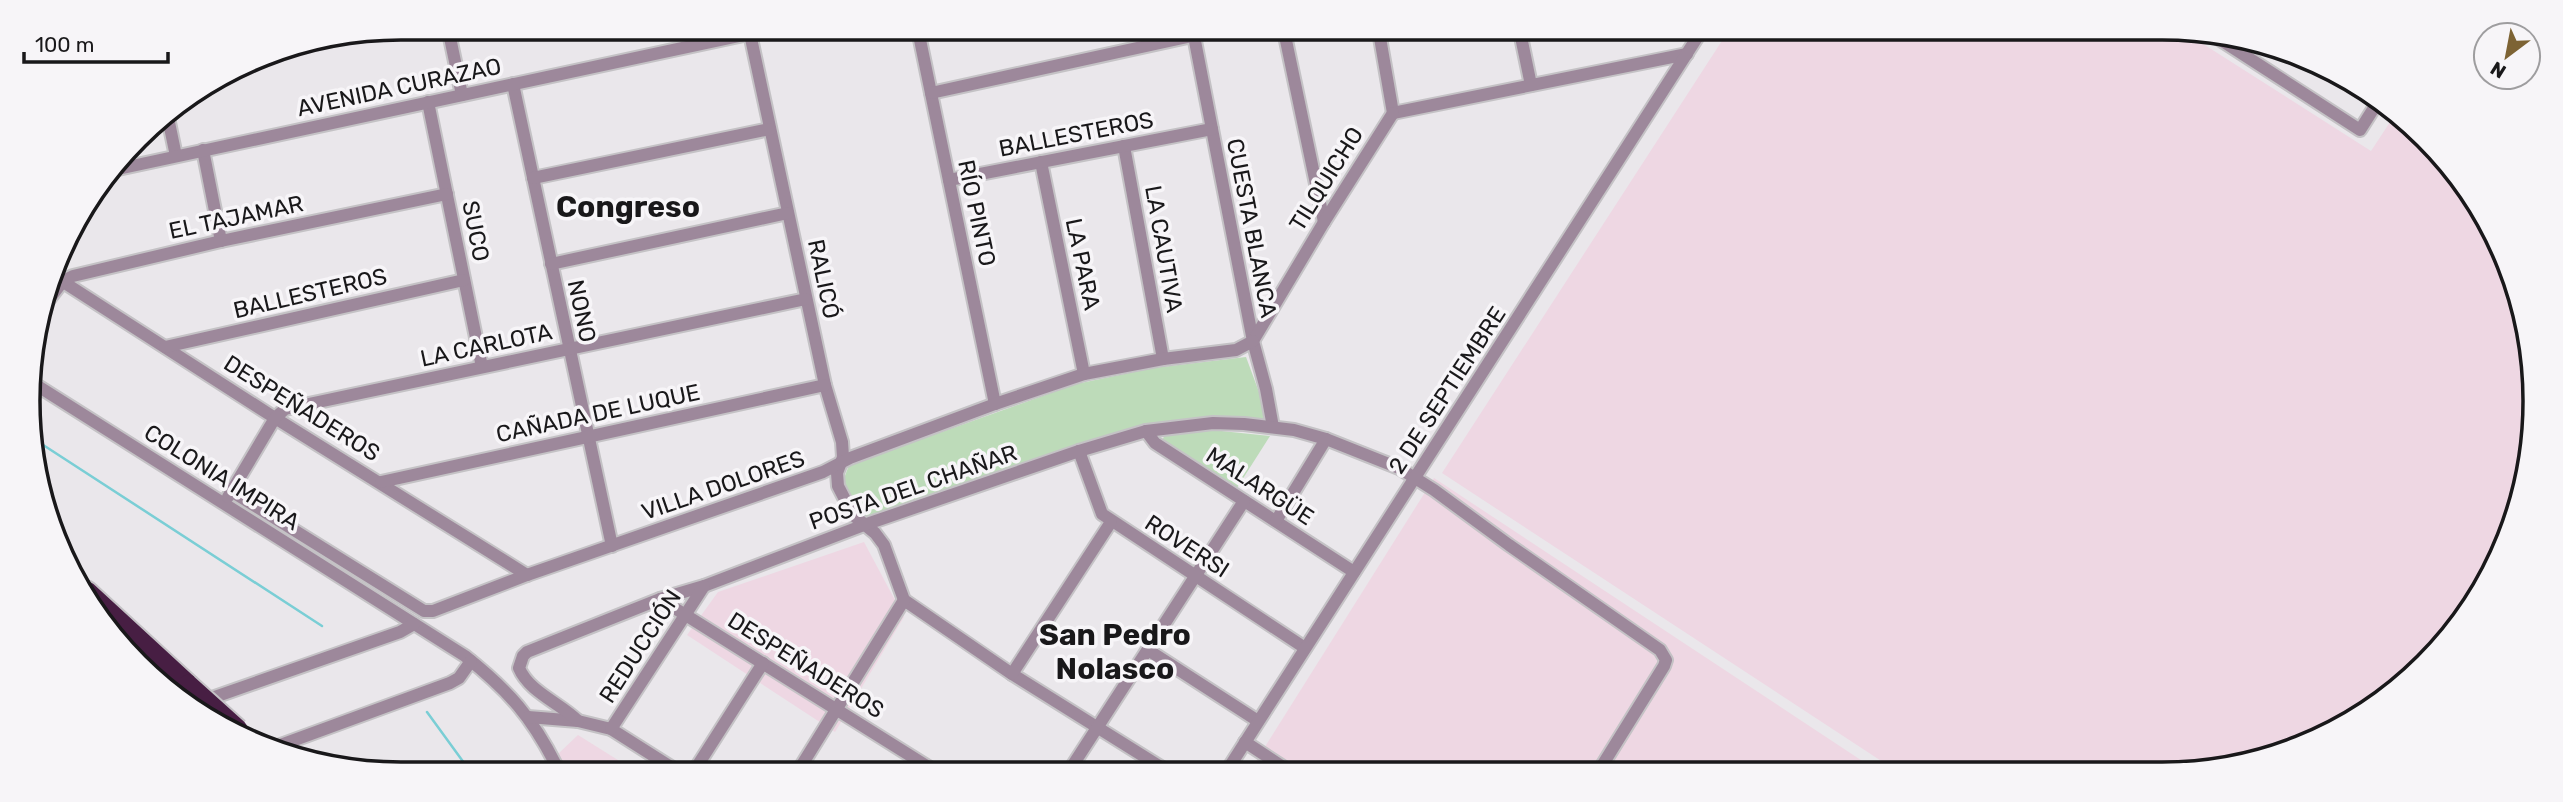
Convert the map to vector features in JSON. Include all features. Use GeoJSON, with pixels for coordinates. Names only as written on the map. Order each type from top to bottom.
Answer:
{"type":"FeatureCollection","features":[{"type":"Feature","properties":{"kind":"highway"},"geometry":{"type":"LineString","coordinates":[[108,611],[219,712]]}},
{"type":"Feature","properties":{"kind":"street"},"geometry":{"type":"LineString","coordinates":[[451,40],[462,95]]}},
{"type":"Feature","properties":{"kind":"street","name":"AVENIDA CURAZAO"},"geometry":{"type":"LineString","coordinates":[[127,167],[713,40]]}},
{"type":"Feature","properties":{"kind":"street","name":"RALICÓ"},"geometry":{"type":"LineString","coordinates":[[751,40],[825,385],[842,442],[838,486],[853,515],[884,545],[904,600]]}},
{"type":"Feature","properties":{"kind":"street","name":"RÍO PINTO"},"geometry":{"type":"LineString","coordinates":[[920,40],[995,404]]}},
{"type":"Feature","properties":{"kind":"street"},"geometry":{"type":"LineString","coordinates":[[931,93],[1176,40]]}},
{"type":"Feature","properties":{"kind":"street","name":"CUESTA BLANCA"},"geometry":{"type":"LineString","coordinates":[[1195,40],[1253,341],[1273,427]]}},
{"type":"Feature","properties":{"kind":"street"},"geometry":{"type":"LineString","coordinates":[[1286,40],[1324,222]]}},
{"type":"Feature","properties":{"kind":"street"},"geometry":{"type":"LineString","coordinates":[[1380,40],[1393,113],[1687,54]]}},
{"type":"Feature","properties":{"kind":"street"},"geometry":{"type":"LineString","coordinates":[[1522,40],[1531,85]]}},
{"type":"Feature","properties":{"kind":"street","name":"2 DE SEPTIEMBRE"},"geometry":{"type":"LineString","coordinates":[[1232,762],[1696,40]]}},
{"type":"Feature","properties":{"kind":"street"},"geometry":{"type":"LineString","coordinates":[[2231,47],[2360,131],[2373,109]]}},
{"type":"Feature","properties":{"kind":"street","name":"NONO"},"geometry":{"type":"LineString","coordinates":[[513,84],[612,546]]}},
{"type":"Feature","properties":{"kind":"street","name":"SUCO"},"geometry":{"type":"LineString","coordinates":[[428,103],[482,367]]}},
{"type":"Feature","properties":{"kind":"street","name":"TILQUICHO"},"geometry":{"type":"LineString","coordinates":[[1253,341],[1393,113]]}},
{"type":"Feature","properties":{"kind":"street"},"geometry":{"type":"LineString","coordinates":[[169,125],[176,156]]}},
{"type":"Feature","properties":{"kind":"street"},"geometry":{"type":"LineString","coordinates":[[533,178],[770,129]]}},
{"type":"Feature","properties":{"kind":"street","name":"BALLESTEROS"},"geometry":{"type":"LineString","coordinates":[[949,180],[1212,129]]}},
{"type":"Feature","properties":{"kind":"street","name":"LA CAUTIVA"},"geometry":{"type":"LineString","coordinates":[[1124,146],[1163,359]]}},
{"type":"Feature","properties":{"kind":"street"},"geometry":{"type":"LineString","coordinates":[[203,150],[221,241]]}},
{"type":"Feature","properties":{"kind":"street","name":"LA PARA"},"geometry":{"type":"LineString","coordinates":[[1041,162],[1084,374]]}},
{"type":"Feature","properties":{"kind":"street","name":"EL TAJAMAR"},"geometry":{"type":"LineString","coordinates":[[62,278],[221,241],[447,194]]}},
{"type":"Feature","properties":{"kind":"street"},"geometry":{"type":"LineString","coordinates":[[551,264],[788,213]]}},
{"type":"Feature","properties":{"kind":"street","name":"DESPEÑADEROS"},"geometry":{"type":"LineString","coordinates":[[61,280],[527,575]]}},
{"type":"Feature","properties":{"kind":"street","name":"BALLESTEROS"},"geometry":{"type":"LineString","coordinates":[[165,348],[464,280]]}},
{"type":"Feature","properties":{"kind":"street","name":"LA CARLOTA"},"geometry":{"type":"LineString","coordinates":[[275,418],[285,409],[806,299]]}},
{"type":"Feature","properties":{"kind":"street","name":"VILLA DOLORES"},"geometry":{"type":"LineString","coordinates":[[231,491],[424,611],[433,611],[527,575],[823,472],[850,458],[1084,374],[1163,359],[1236,350],[1253,341]]}},
{"type":"Feature","properties":{"kind":"street","name":"CAÑADA DE LUQUE"},"geometry":{"type":"LineString","coordinates":[[381,482],[825,385]]}},
{"type":"Feature","properties":{"kind":"street","name":"COLONIA IMPIRA"},"geometry":{"type":"LineString","coordinates":[[41,388],[471,661],[501,685],[528,717],[554,762]]}},
{"type":"Feature","properties":{"kind":"street"},"geometry":{"type":"LineString","coordinates":[[224,503],[275,418]]}},
{"type":"Feature","properties":{"kind":"street","name":"POSTA DEL CHAÑAR"},"geometry":{"type":"LineString","coordinates":[[578,721],[528,682],[519,668],[527,652],[660,599],[705,586],[864,525],[1080,451],[1146,431],[1213,424],[1273,427],[1326,439],[1367,454],[1416,477],[1660,650],[1665,660],[1664,666],[1604,762]]}},
{"type":"Feature","properties":{"kind":"street","name":"MALARGÜE"},"geometry":{"type":"LineString","coordinates":[[1146,431],[1155,443],[1354,572]]}},
{"type":"Feature","properties":{"kind":"street"},"geometry":{"type":"LineString","coordinates":[[1276,522],[1326,439]]}},
{"type":"Feature","properties":{"kind":"street","name":"ROVERSI"},"geometry":{"type":"LineString","coordinates":[[1080,451],[1102,514],[1111,522],[1305,648]]}},
{"type":"Feature","properties":{"kind":"street"},"geometry":{"type":"LineString","coordinates":[[1075,762],[1244,501]]}},
{"type":"Feature","properties":{"kind":"street"},"geometry":{"type":"LineString","coordinates":[[1012,674],[1111,522]]}},
{"type":"Feature","properties":{"kind":"street","name":"REDUCCIÓN"},"geometry":{"type":"LineString","coordinates":[[611,729],[705,586]]}},
{"type":"Feature","properties":{"kind":"street","name":"DESPEÑADEROS"},"geometry":{"type":"LineString","coordinates":[[660,599],[921,762]]}},
{"type":"Feature","properties":{"kind":"street"},"geometry":{"type":"LineString","coordinates":[[804,762],[904,600],[1012,674],[1153,762]]}},
{"type":"Feature","properties":{"kind":"street"},"geometry":{"type":"LineString","coordinates":[[202,701],[400,632],[414,624]]}},
{"type":"Feature","properties":{"kind":"street"},"geometry":{"type":"LineString","coordinates":[[1149,650],[1258,721]]}},
{"type":"Feature","properties":{"kind":"street"},"geometry":{"type":"LineString","coordinates":[[286,743],[450,683],[459,678],[471,661]]}},
{"type":"Feature","properties":{"kind":"street"},"geometry":{"type":"LineString","coordinates":[[700,762],[763,663]]}},
{"type":"Feature","properties":{"kind":"street"},"geometry":{"type":"LineString","coordinates":[[528,717],[578,721],[611,729],[662,762]]}},
{"type":"Feature","properties":{"kind":"street"},"geometry":{"type":"LineString","coordinates":[[1245,742],[1275,762]]}},
{"type":"Feature","properties":{"kind":"street"},"geometry":{"type":"LineString","coordinates":[[908,762],[912,756]]}},
{"type":"Feature","properties":{"kind":"shaded area"},"geometry":{"type":"Polygon","coordinates":[[[1722,40],[2200,42],[2371,151],[2390,122],[2417,146],[2448,181],[2486,241],[2504,285],[2520,354],[2523,401],[2520,448],[2504,517],[2486,561],[2448,621],[2417,656],[2382,687],[2322,725],[2278,743],[2209,759],[2162,762],[1883,762],[1442,473],[1722,40]]]}},
{"type":"Feature","properties":{"kind":"shaded area"},"geometry":{"type":"Polygon","coordinates":[[[1434,478],[1864,762],[1255,762],[1434,478]]]}},
{"type":"Feature","properties":{"kind":"shaded area"},"geometry":{"type":"Polygon","coordinates":[[[864,542],[904,617],[835,732],[687,635],[718,592],[864,542]]]}},
{"type":"Feature","properties":{"kind":"shaded area"},"geometry":{"type":"Polygon","coordinates":[[[578,735],[621,762],[562,762],[557,755],[578,735]]]}},
{"type":"Feature","properties":{"kind":"green space"},"geometry":{"type":"Polygon","coordinates":[[[1246,357],[1259,392],[1265,421],[1211,418],[1018,467],[966,483],[862,523],[843,481],[849,465],[1076,384],[1153,368],[1246,357]]]}},
{"type":"Feature","properties":{"kind":"green space"},"geometry":{"type":"Polygon","coordinates":[[[1212,430],[1270,436],[1235,491],[1162,441],[1165,434],[1212,430]]]}},
{"type":"Feature","properties":{"kind":"waterway"},"geometry":{"type":"LineString","coordinates":[[43,445],[322,626]]}},
{"type":"Feature","properties":{"kind":"waterway"},"geometry":{"type":"LineString","coordinates":[[427,712],[463,762]]}},
{"type":"Feature","properties":{"kind":"district","name":"Congreso"},"geometry":{"type":"Point","coordinates":[628,207]}},
{"type":"Feature","properties":{"kind":"district","name":"San Pedro Nolasco"},"geometry":{"type":"Point","coordinates":[1115,652]}}]}
